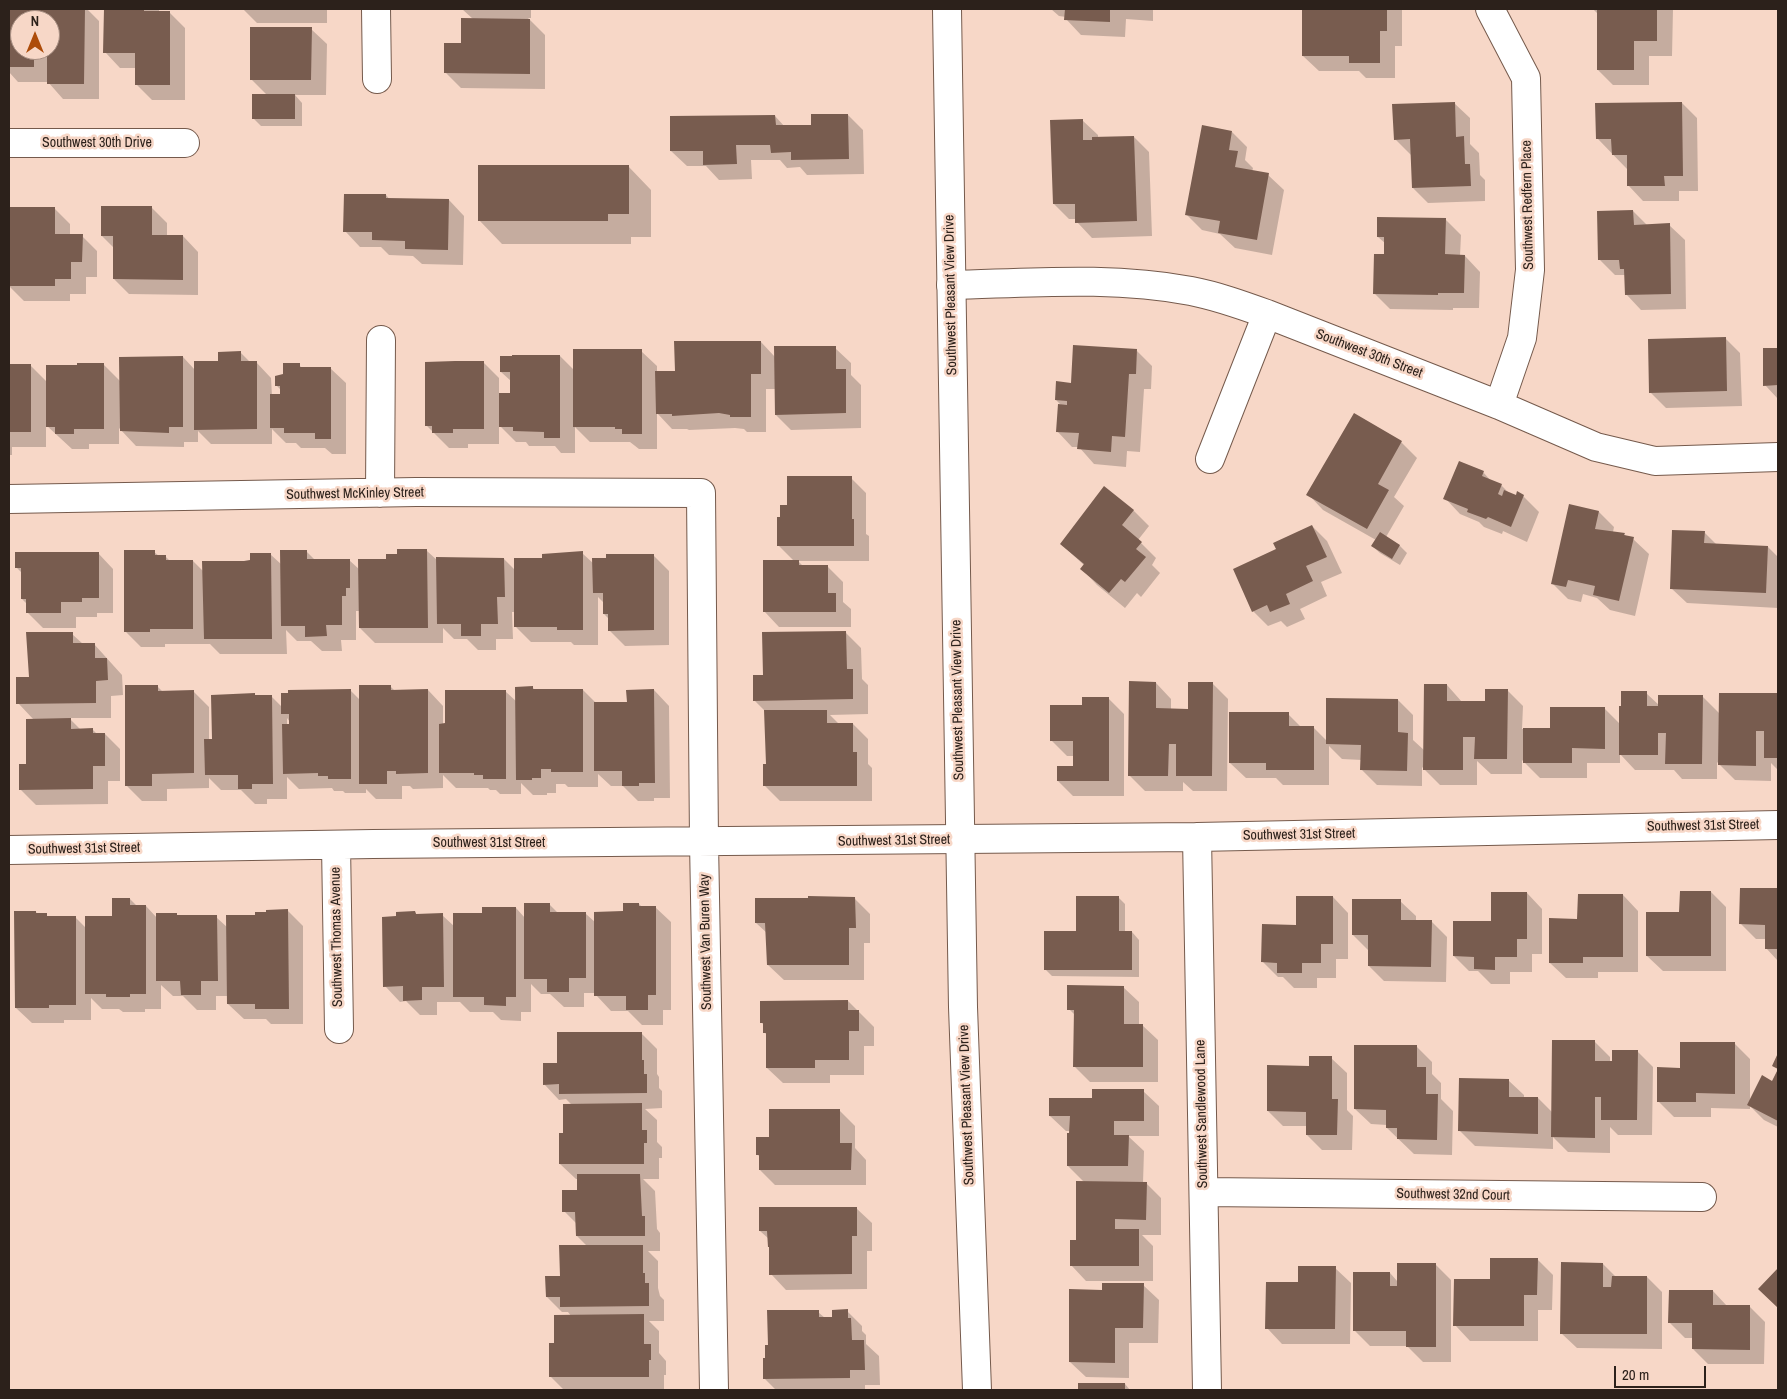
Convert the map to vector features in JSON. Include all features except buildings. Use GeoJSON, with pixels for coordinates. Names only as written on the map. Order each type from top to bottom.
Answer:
{"type":"FeatureCollection","features":[{"type":"Feature","properties":{"kind":"street"},"geometry":{"type":"LineString","coordinates":[[376,9],[377,80]]}},
{"type":"Feature","properties":{"kind":"street","name":"Southwest Pleasant View Drive"},"geometry":{"type":"LineString","coordinates":[[947,9],[964,1040],[977,1390]]}},
{"type":"Feature","properties":{"kind":"street","name":"Southwest Redfern Place"},"geometry":{"type":"LineString","coordinates":[[1490,9],[1526,78],[1530,270],[1522,338],[1499,405]]}},
{"type":"Feature","properties":{"kind":"street","name":"Southwest 30th Drive"},"geometry":{"type":"LineString","coordinates":[[9,143],[185,143]]}},
{"type":"Feature","properties":{"kind":"street","name":"Southwest 30th Street"},"geometry":{"type":"LineString","coordinates":[[952,285],[1098,282],[1145,284],[1191,291],[1228,300],[1267,314],[1499,405],[1596,446],[1655,461],[1778,457]]}},
{"type":"Feature","properties":{"kind":"street"},"geometry":{"type":"LineString","coordinates":[[1210,459],[1267,314]]}},
{"type":"Feature","properties":{"kind":"street"},"geometry":{"type":"LineString","coordinates":[[380,493],[381,340]]}},
{"type":"Feature","properties":{"kind":"street","name":"Southwest McKinley Street"},"geometry":{"type":"LineString","coordinates":[[9,498],[380,493],[701,493]]}},
{"type":"Feature","properties":{"kind":"street","name":"Southwest Van Buren Way"},"geometry":{"type":"LineString","coordinates":[[701,493],[704,842],[714,1390]]}},
{"type":"Feature","properties":{"kind":"street","name":"Southwest 31st Street"},"geometry":{"type":"LineString","coordinates":[[9,850],[1197,837],[1778,825]]}},
{"type":"Feature","properties":{"kind":"street","name":"Southwest Sandlewood Lane"},"geometry":{"type":"LineString","coordinates":[[1197,837],[1207,1390]]}},
{"type":"Feature","properties":{"kind":"street","name":"Southwest Thomas Avenue"},"geometry":{"type":"LineString","coordinates":[[336,845],[339,1029]]}},
{"type":"Feature","properties":{"kind":"street","name":"Southwest 32nd Court"},"geometry":{"type":"LineString","coordinates":[[1204,1192],[1702,1197]]}}]}
